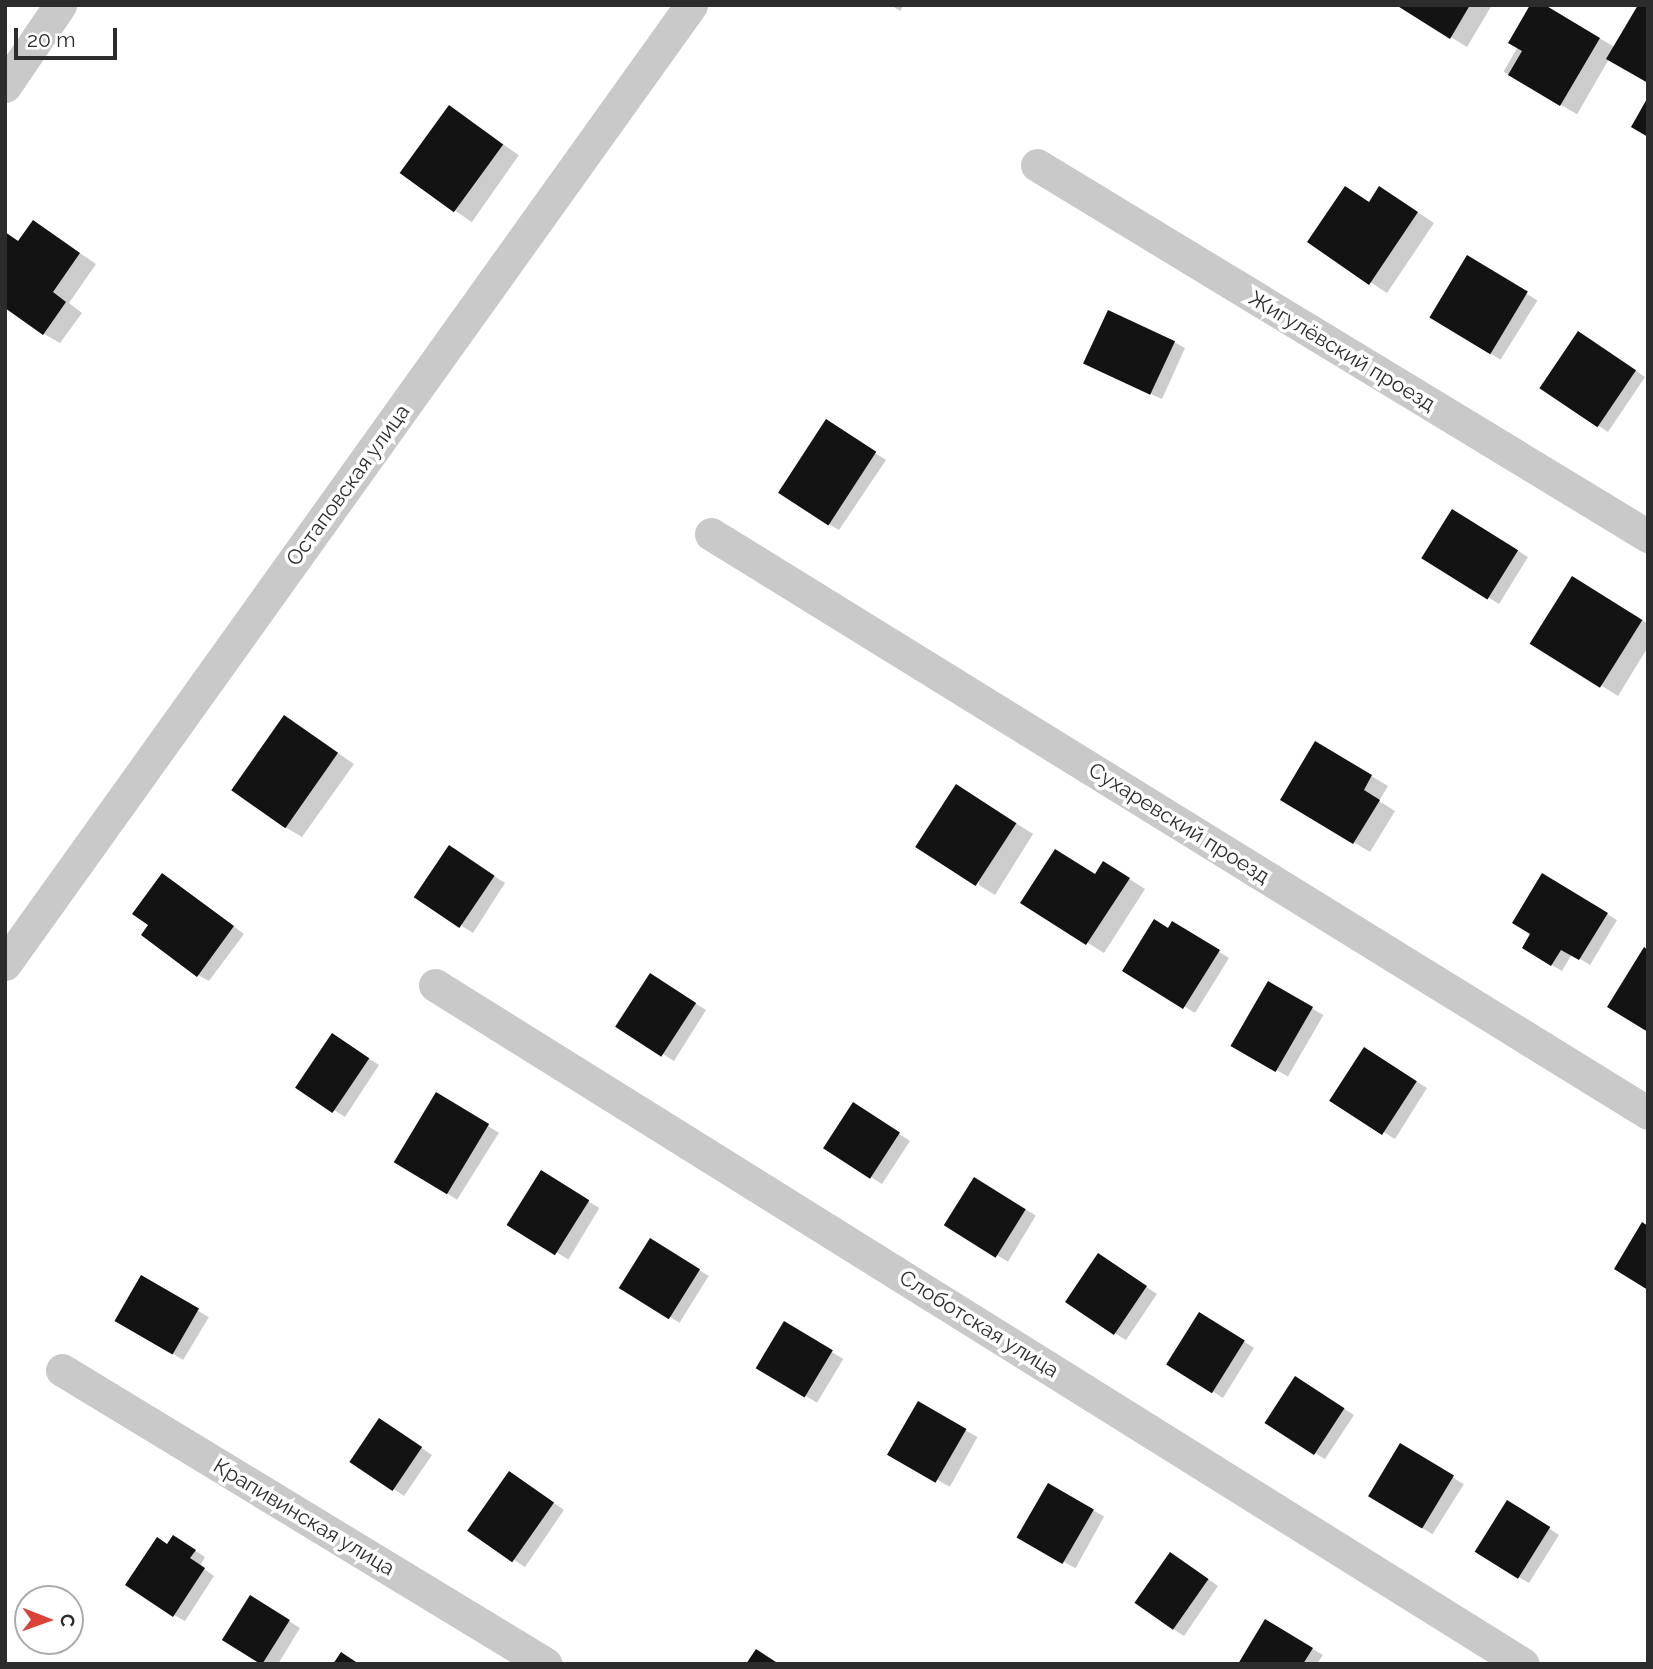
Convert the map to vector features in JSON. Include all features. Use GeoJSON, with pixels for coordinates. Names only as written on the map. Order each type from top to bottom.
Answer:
{"type":"FeatureCollection","features":[{"type":"Feature","properties":{"kind":"street"},"geometry":{"type":"LineString","coordinates":[[5,86],[60,5]]}},
{"type":"Feature","properties":{"kind":"street","name":"Остаповская улица"},"geometry":{"type":"LineString","coordinates":[[5,964],[691,5]]}},
{"type":"Feature","properties":{"kind":"street","name":"Жигулёвский проезд"},"geometry":{"type":"LineString","coordinates":[[1037,165],[1648,536]]}},
{"type":"Feature","properties":{"kind":"street","name":"Сухаревский проезд"},"geometry":{"type":"LineString","coordinates":[[711,534],[1648,1113]]}},
{"type":"Feature","properties":{"kind":"street","name":"Слоботская улица"},"geometry":{"type":"LineString","coordinates":[[435,985],[1523,1664]]}},
{"type":"Feature","properties":{"kind":"street","name":"Крапивинская улица"},"geometry":{"type":"LineString","coordinates":[[62,1370],[546,1664]]}},
{"type":"Feature","properties":{"kind":"building"},"geometry":{"type":"Polygon","coordinates":[[[1396,5],[1470,5],[1450,39],[1396,5]]]}},
{"type":"Feature","properties":{"kind":"building"},"geometry":{"type":"Polygon","coordinates":[[[1530,5],[1545,5],[1600,38],[1560,106],[1508,75],[1522,51],[1508,43],[1530,5]]]}},
{"type":"Feature","properties":{"kind":"building"},"geometry":{"type":"Polygon","coordinates":[[[1638,5],[1648,5],[1648,83],[1606,59],[1638,5]]]}},
{"type":"Feature","properties":{"kind":"building"},"geometry":{"type":"Polygon","coordinates":[[[1648,97],[1648,137],[1631,127],[1648,97]]]}},
{"type":"Feature","properties":{"kind":"building"},"geometry":{"type":"Polygon","coordinates":[[[449,105],[503,144],[454,212],[400,173],[449,105]]]}},
{"type":"Feature","properties":{"kind":"building"},"geometry":{"type":"Polygon","coordinates":[[[1345,186],[1369,202],[1379,186],[1418,212],[1369,285],[1307,242],[1345,186]]]}},
{"type":"Feature","properties":{"kind":"building"},"geometry":{"type":"Polygon","coordinates":[[[33,220],[80,253],[53,292],[66,302],[43,335],[5,308],[5,232],[18,241],[33,220]]]}},
{"type":"Feature","properties":{"kind":"building"},"geometry":{"type":"Polygon","coordinates":[[[1467,255],[1528,292],[1490,354],[1429,318],[1467,255]]]}},
{"type":"Feature","properties":{"kind":"building"},"geometry":{"type":"Polygon","coordinates":[[[1108,310],[1175,341],[1150,395],[1083,363],[1108,310]]]}},
{"type":"Feature","properties":{"kind":"building"},"geometry":{"type":"Polygon","coordinates":[[[1578,331],[1636,370],[1597,427],[1539,388],[1578,331]]]}},
{"type":"Feature","properties":{"kind":"building"},"geometry":{"type":"Polygon","coordinates":[[[826,419],[876,452],[828,525],[778,493],[826,419]]]}},
{"type":"Feature","properties":{"kind":"building"},"geometry":{"type":"Polygon","coordinates":[[[1452,509],[1518,550],[1487,600],[1421,558],[1452,509]]]}},
{"type":"Feature","properties":{"kind":"building"},"geometry":{"type":"Polygon","coordinates":[[[1572,576],[1642,620],[1600,688],[1530,644],[1572,576]]]}},
{"type":"Feature","properties":{"kind":"building"},"geometry":{"type":"Polygon","coordinates":[[[284,715],[338,753],[285,828],[231,790],[284,715]]]}},
{"type":"Feature","properties":{"kind":"building"},"geometry":{"type":"Polygon","coordinates":[[[1315,741],[1372,775],[1364,790],[1380,800],[1353,844],[1280,800],[1315,741]]]}},
{"type":"Feature","properties":{"kind":"building"},"geometry":{"type":"Polygon","coordinates":[[[956,784],[1016,823],[976,886],[915,847],[956,784]]]}},
{"type":"Feature","properties":{"kind":"building"},"geometry":{"type":"Polygon","coordinates":[[[449,845],[495,876],[459,928],[414,897],[449,845]]]}},
{"type":"Feature","properties":{"kind":"building"},"geometry":{"type":"Polygon","coordinates":[[[1055,849],[1095,874],[1103,861],[1130,878],[1086,945],[1020,903],[1055,849]]]}},
{"type":"Feature","properties":{"kind":"building"},"geometry":{"type":"Polygon","coordinates":[[[162,873],[234,926],[197,977],[141,935],[148,925],[132,914],[162,873]]]}},
{"type":"Feature","properties":{"kind":"building"},"geometry":{"type":"Polygon","coordinates":[[[1542,873],[1608,913],[1579,960],[1561,950],[1551,966],[1522,948],[1530,934],[1512,923],[1542,873]]]}},
{"type":"Feature","properties":{"kind":"building"},"geometry":{"type":"Polygon","coordinates":[[[1154,919],[1168,928],[1172,921],[1220,950],[1183,1009],[1122,971],[1154,919]]]}},
{"type":"Feature","properties":{"kind":"building"},"geometry":{"type":"Polygon","coordinates":[[[1644,947],[1648,950],[1648,1032],[1607,1007],[1644,947]]]}},
{"type":"Feature","properties":{"kind":"building"},"geometry":{"type":"Polygon","coordinates":[[[650,973],[696,1003],[661,1057],[615,1027],[650,973]]]}},
{"type":"Feature","properties":{"kind":"building"},"geometry":{"type":"Polygon","coordinates":[[[1268,981],[1313,1007],[1276,1072],[1230,1046],[1268,981]]]}},
{"type":"Feature","properties":{"kind":"building"},"geometry":{"type":"Polygon","coordinates":[[[332,1033],[369,1058],[332,1113],[295,1088],[332,1033]]]}},
{"type":"Feature","properties":{"kind":"building"},"geometry":{"type":"Polygon","coordinates":[[[1364,1047],[1417,1081],[1382,1135],[1329,1101],[1364,1047]]]}},
{"type":"Feature","properties":{"kind":"building"},"geometry":{"type":"Polygon","coordinates":[[[436,1092],[489,1124],[447,1194],[394,1162],[436,1092]]]}},
{"type":"Feature","properties":{"kind":"building"},"geometry":{"type":"Polygon","coordinates":[[[853,1102],[900,1132],[870,1179],[823,1148],[853,1102]]]}},
{"type":"Feature","properties":{"kind":"building"},"geometry":{"type":"Polygon","coordinates":[[[541,1170],[589,1200],[555,1255],[507,1225],[541,1170]]]}},
{"type":"Feature","properties":{"kind":"building"},"geometry":{"type":"Polygon","coordinates":[[[974,1177],[1026,1209],[996,1258],[944,1225],[974,1177]]]}},
{"type":"Feature","properties":{"kind":"building"},"geometry":{"type":"Polygon","coordinates":[[[1642,1222],[1648,1226],[1648,1290],[1614,1269],[1642,1222]]]}},
{"type":"Feature","properties":{"kind":"building"},"geometry":{"type":"Polygon","coordinates":[[[650,1238],[700,1269],[669,1319],[619,1288],[650,1238]]]}},
{"type":"Feature","properties":{"kind":"building"},"geometry":{"type":"Polygon","coordinates":[[[1098,1253],[1147,1286],[1114,1335],[1065,1302],[1098,1253]]]}},
{"type":"Feature","properties":{"kind":"building"},"geometry":{"type":"Polygon","coordinates":[[[141,1275],[199,1308],[173,1354],[114,1321],[141,1275]]]}},
{"type":"Feature","properties":{"kind":"building"},"geometry":{"type":"Polygon","coordinates":[[[1199,1312],[1245,1341],[1212,1393],[1166,1365],[1199,1312]]]}},
{"type":"Feature","properties":{"kind":"building"},"geometry":{"type":"Polygon","coordinates":[[[784,1321],[833,1350],[805,1398],[756,1368],[784,1321]]]}},
{"type":"Feature","properties":{"kind":"building"},"geometry":{"type":"Polygon","coordinates":[[[1295,1376],[1344,1408],[1314,1455],[1265,1423],[1295,1376]]]}},
{"type":"Feature","properties":{"kind":"building"},"geometry":{"type":"Polygon","coordinates":[[[918,1401],[966,1429],[935,1483],[887,1455],[918,1401]]]}},
{"type":"Feature","properties":{"kind":"building"},"geometry":{"type":"Polygon","coordinates":[[[379,1418],[422,1447],[392,1491],[349,1462],[379,1418]]]}},
{"type":"Feature","properties":{"kind":"building"},"geometry":{"type":"Polygon","coordinates":[[[1400,1443],[1454,1475],[1422,1529],[1368,1496],[1400,1443]]]}},
{"type":"Feature","properties":{"kind":"building"},"geometry":{"type":"Polygon","coordinates":[[[509,1471],[554,1503],[512,1562],[467,1531],[509,1471]]]}},
{"type":"Feature","properties":{"kind":"building"},"geometry":{"type":"Polygon","coordinates":[[[1048,1483],[1094,1510],[1062,1564],[1016,1538],[1048,1483]]]}},
{"type":"Feature","properties":{"kind":"building"},"geometry":{"type":"Polygon","coordinates":[[[1507,1500],[1550,1527],[1518,1579],[1475,1552],[1507,1500]]]}},
{"type":"Feature","properties":{"kind":"building"},"geometry":{"type":"Polygon","coordinates":[[[173,1535],[196,1550],[190,1558],[205,1568],[173,1617],[125,1585],[157,1537],[167,1544],[173,1535]]]}},
{"type":"Feature","properties":{"kind":"building"},"geometry":{"type":"Polygon","coordinates":[[[1170,1552],[1209,1579],[1173,1630],[1134,1603],[1170,1552]]]}},
{"type":"Feature","properties":{"kind":"building"},"geometry":{"type":"Polygon","coordinates":[[[250,1595],[290,1620],[262,1664],[222,1640],[250,1595]]]}},
{"type":"Feature","properties":{"kind":"building"},"geometry":{"type":"Polygon","coordinates":[[[1265,1619],[1313,1648],[1303,1664],[1238,1664],[1265,1619]]]}},
{"type":"Feature","properties":{"kind":"building"},"geometry":{"type":"Polygon","coordinates":[[[756,1649],[779,1664],[746,1664],[756,1649]]]}},
{"type":"Feature","properties":{"kind":"building"},"geometry":{"type":"Polygon","coordinates":[[[341,1652],[359,1664],[333,1664],[341,1652]]]}}]}
